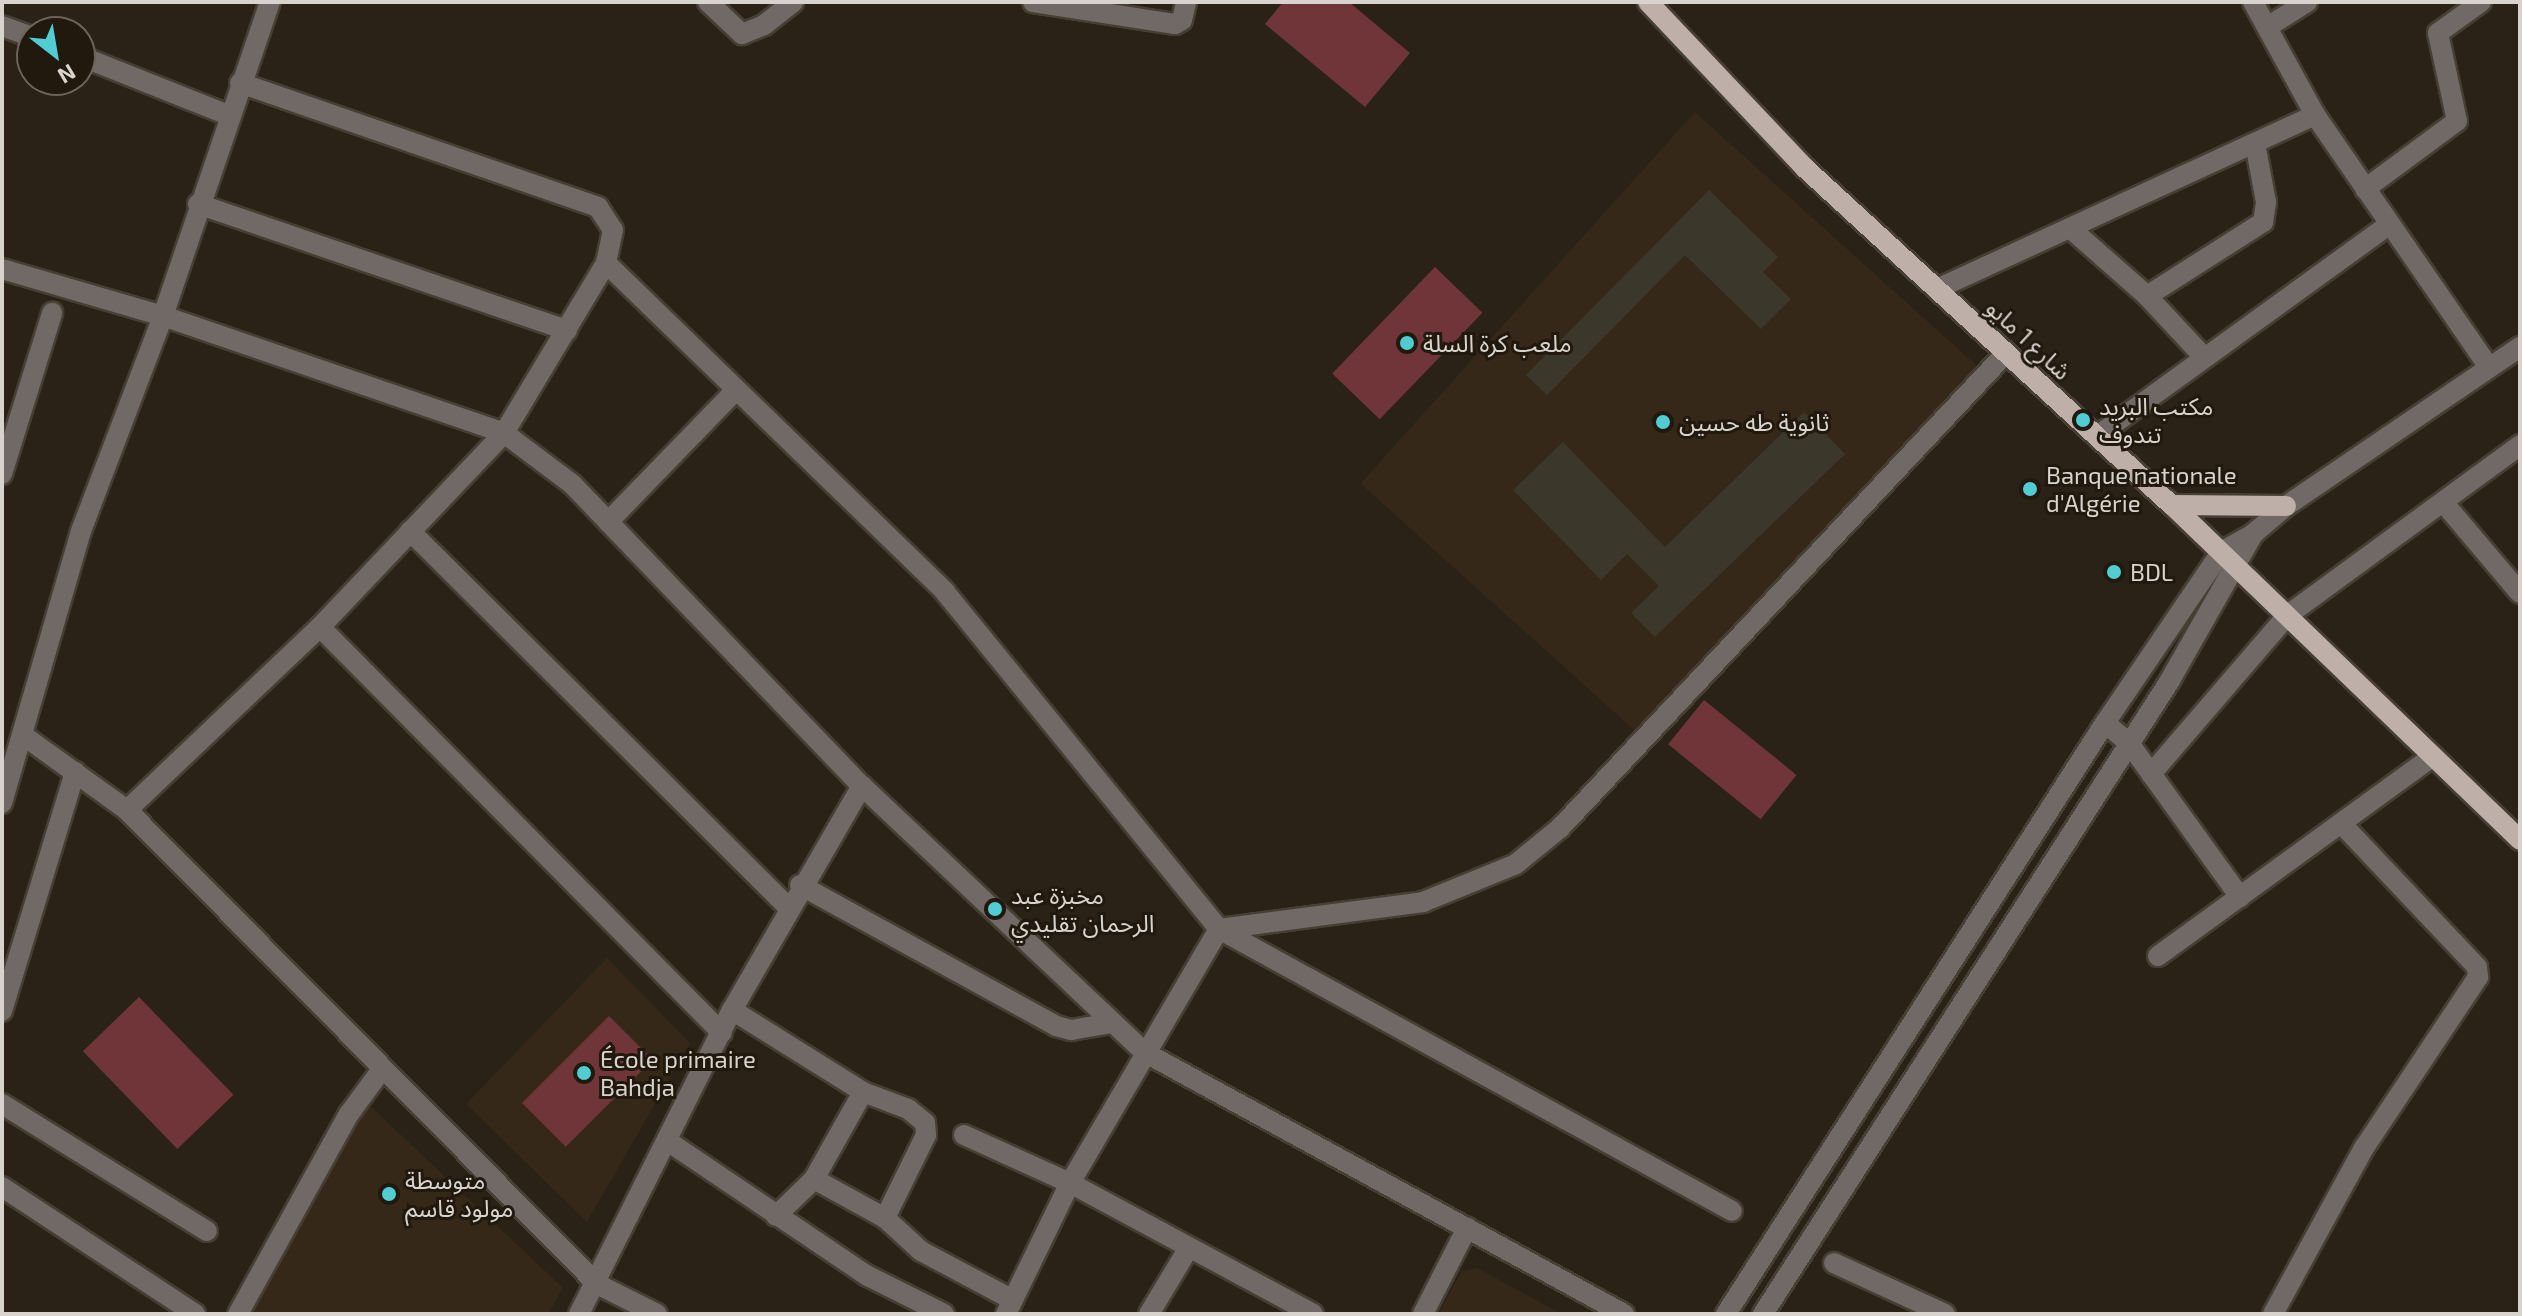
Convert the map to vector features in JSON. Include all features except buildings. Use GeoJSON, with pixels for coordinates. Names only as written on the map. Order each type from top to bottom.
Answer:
{"type":"FeatureCollection","features":[{"type":"Feature","properties":{"kind":"main road","name":"شارع 1 مايو"},"geometry":{"type":"LineString","coordinates":[[1648,2],[1805,168],[2172,505],[2520,840]]}},
{"type":"Feature","properties":{"kind":"main road"},"geometry":{"type":"LineString","coordinates":[[2172,505],[2286,506]]}},
{"type":"Feature","properties":{"kind":"street"},"geometry":{"type":"LineString","coordinates":[[2,803],[24,736],[81,531],[163,316],[228,115],[270,2]]}},
{"type":"Feature","properties":{"kind":"street"},"geometry":{"type":"LineString","coordinates":[[708,2],[742,34],[764,25],[793,2]]}},
{"type":"Feature","properties":{"kind":"street"},"geometry":{"type":"LineString","coordinates":[[1033,2],[1175,24],[1182,20],[1186,2]]}},
{"type":"Feature","properties":{"kind":"street"},"geometry":{"type":"LineString","coordinates":[[2253,2],[2269,26],[2315,115],[2489,367]]}},
{"type":"Feature","properties":{"kind":"street"},"geometry":{"type":"LineString","coordinates":[[2269,26],[2307,2]]}},
{"type":"Feature","properties":{"kind":"street"},"geometry":{"type":"LineString","coordinates":[[2365,189],[2457,121],[2438,33],[2481,2]]}},
{"type":"Feature","properties":{"kind":"street"},"geometry":{"type":"LineString","coordinates":[[96,62],[228,115]]}},
{"type":"Feature","properties":{"kind":"street"},"geometry":{"type":"LineString","coordinates":[[127,810],[320,627],[504,433],[606,263],[613,230],[598,207],[240,83]]}},
{"type":"Feature","properties":{"kind":"street"},"geometry":{"type":"LineString","coordinates":[[1939,288],[2315,115]]}},
{"type":"Feature","properties":{"kind":"street"},"geometry":{"type":"LineString","coordinates":[[2147,296],[2263,222],[2266,202],[2255,143]]}},
{"type":"Feature","properties":{"kind":"street"},"geometry":{"type":"LineString","coordinates":[[198,204],[567,330]]}},
{"type":"Feature","properties":{"kind":"street"},"geometry":{"type":"LineString","coordinates":[[2097,436],[2203,356],[2389,225]]}},
{"type":"Feature","properties":{"kind":"street"},"geometry":{"type":"LineString","coordinates":[[2070,228],[2147,296],[2203,356]]}},
{"type":"Feature","properties":{"kind":"street"},"geometry":{"type":"LineString","coordinates":[[606,263],[945,592],[1219,929],[1732,1211]]}},
{"type":"Feature","properties":{"kind":"street"},"geometry":{"type":"LineString","coordinates":[[2,269],[163,316],[504,433],[572,484],[862,786],[1144,1052],[1624,1314]]}},
{"type":"Feature","properties":{"kind":"street"},"geometry":{"type":"LineString","coordinates":[[2,474],[52,313]]}},
{"type":"Feature","properties":{"kind":"street"},"geometry":{"type":"LineString","coordinates":[[1219,929],[1423,902],[1516,864],[1560,828],[2006,353]]}},
{"type":"Feature","properties":{"kind":"street"},"geometry":{"type":"LineString","coordinates":[[1726,1314],[2105,723],[2221,552],[2253,534],[2286,506],[2489,367],[2518,355]]}},
{"type":"Feature","properties":{"kind":"street"},"geometry":{"type":"LineString","coordinates":[[608,522],[736,390]]}},
{"type":"Feature","properties":{"kind":"street"},"geometry":{"type":"LineString","coordinates":[[2151,774],[2288,615],[2520,445]]}},
{"type":"Feature","properties":{"kind":"street"},"geometry":{"type":"LineString","coordinates":[[2443,502],[2520,593]]}},
{"type":"Feature","properties":{"kind":"street"},"geometry":{"type":"LineString","coordinates":[[410,531],[788,907]]}},
{"type":"Feature","properties":{"kind":"street"},"geometry":{"type":"LineString","coordinates":[[1763,1314],[2129,743],[2238,568],[2253,534]]}},
{"type":"Feature","properties":{"kind":"street"},"geometry":{"type":"LineString","coordinates":[[320,627],[722,1033]]}},
{"type":"Feature","properties":{"kind":"street"},"geometry":{"type":"LineString","coordinates":[[2105,723],[2129,743],[2240,897]]}},
{"type":"Feature","properties":{"kind":"street"},"geometry":{"type":"LineString","coordinates":[[24,736],[127,810],[597,1284],[657,1314]]}},
{"type":"Feature","properties":{"kind":"street"},"geometry":{"type":"LineString","coordinates":[[2158,956],[2433,756]]}},
{"type":"Feature","properties":{"kind":"street"},"geometry":{"type":"LineString","coordinates":[[2,1011],[75,772]]}},
{"type":"Feature","properties":{"kind":"street"},"geometry":{"type":"LineString","coordinates":[[579,1314],[669,1142],[732,1010],[800,885],[862,786]]}},
{"type":"Feature","properties":{"kind":"street"},"geometry":{"type":"LineString","coordinates":[[2273,1314],[2364,1148],[2478,977],[2477,967],[2341,823]]}},
{"type":"Feature","properties":{"kind":"street"},"geometry":{"type":"LineString","coordinates":[[800,885],[1056,1026],[1071,1030],[1110,1023]]}},
{"type":"Feature","properties":{"kind":"street"},"geometry":{"type":"LineString","coordinates":[[814,1179],[885,1218],[921,1251],[1009,1307],[1070,1183],[1144,1052],[1219,929]]}},
{"type":"Feature","properties":{"kind":"street"},"geometry":{"type":"LineString","coordinates":[[732,1010],[863,1092],[908,1109],[925,1123],[926,1135],[885,1218]]}},
{"type":"Feature","properties":{"kind":"street"},"geometry":{"type":"LineString","coordinates":[[238,1314],[349,1114],[382,1069]]}},
{"type":"Feature","properties":{"kind":"street"},"geometry":{"type":"LineString","coordinates":[[776,1216],[814,1179],[863,1092]]}},
{"type":"Feature","properties":{"kind":"street"},"geometry":{"type":"LineString","coordinates":[[2,1104],[207,1231]]}},
{"type":"Feature","properties":{"kind":"street"},"geometry":{"type":"LineString","coordinates":[[964,1135],[1070,1183],[1313,1314]]}},
{"type":"Feature","properties":{"kind":"street"},"geometry":{"type":"LineString","coordinates":[[669,1142],[868,1276],[944,1314]]}},
{"type":"Feature","properties":{"kind":"street"},"geometry":{"type":"LineString","coordinates":[[2,1187],[195,1314]]}},
{"type":"Feature","properties":{"kind":"street"},"geometry":{"type":"LineString","coordinates":[[1423,1314],[1467,1228]]}},
{"type":"Feature","properties":{"kind":"street"},"geometry":{"type":"LineString","coordinates":[[1149,1314],[1188,1249]]}},
{"type":"Feature","properties":{"kind":"street"},"geometry":{"type":"LineString","coordinates":[[1834,1263],[1945,1314]]}},
{"type":"Feature","properties":{"kind":"shaded area"},"geometry":{"type":"Polygon","coordinates":[[[1283,2],[1349,2],[1410,53],[1365,107],[1265,24],[1283,2]]]}},
{"type":"Feature","properties":{"kind":"shaded area","name":"ثانوية طه حسين"},"geometry":{"type":"Polygon","coordinates":[[[1695,112],[1977,366],[1642,737],[1360,484],[1695,112]]]}},
{"type":"Feature","properties":{"kind":"shaded area","name":"ملعب كرة السلة"},"geometry":{"type":"Polygon","coordinates":[[[1435,267],[1482,313],[1380,419],[1332,373],[1435,267]]]}},
{"type":"Feature","properties":{"kind":"shaded area"},"geometry":{"type":"Polygon","coordinates":[[[1704,700],[1796,775],[1761,819],[1668,744],[1704,700]]]}},
{"type":"Feature","properties":{"kind":"shaded area","name":"École primaire Bahdja"},"geometry":{"type":"Polygon","coordinates":[[[607,958],[690,1043],[587,1222],[466,1104],[607,958]]]}},
{"type":"Feature","properties":{"kind":"shaded area"},"geometry":{"type":"Polygon","coordinates":[[[139,997],[233,1095],[177,1149],[83,1051],[139,997]]]}},
{"type":"Feature","properties":{"kind":"shaded area"},"geometry":{"type":"Polygon","coordinates":[[[609,1016],[653,1060],[566,1147],[522,1103],[609,1016]]]}},
{"type":"Feature","properties":{"kind":"shaded area","name":"متوسطة مولود قاسم"},"geometry":{"type":"Polygon","coordinates":[[[365,1101],[563,1288],[548,1314],[252,1314],[365,1101]]]}},
{"type":"Feature","properties":{"kind":"shaded area"},"geometry":{"type":"Polygon","coordinates":[[[1477,1268],[1562,1314],[1438,1314],[1462,1271],[1477,1268]]]}},
{"type":"Feature","properties":{"kind":"place","name":"ملعب كرة السلة"},"geometry":{"type":"Point","coordinates":[1407,343]}},
{"type":"Feature","properties":{"kind":"place","name":"مكتب البريد تندوف"},"geometry":{"type":"Point","coordinates":[2083,420]}},
{"type":"Feature","properties":{"kind":"place","name":"ثانوية طه حسين"},"geometry":{"type":"Point","coordinates":[1663,422]}},
{"type":"Feature","properties":{"kind":"place","name":"Banque nationale d'Algérie"},"geometry":{"type":"Point","coordinates":[2030,489]}},
{"type":"Feature","properties":{"kind":"place","name":"BDL"},"geometry":{"type":"Point","coordinates":[2114,572]}},
{"type":"Feature","properties":{"kind":"place","name":"مخبزة عبد الرحمان تقليدي"},"geometry":{"type":"Point","coordinates":[995,909]}},
{"type":"Feature","properties":{"kind":"place","name":"École primaire Bahdja"},"geometry":{"type":"Point","coordinates":[584,1073]}},
{"type":"Feature","properties":{"kind":"place","name":"متوسطة مولود قاسم"},"geometry":{"type":"Point","coordinates":[389,1194]}}]}
